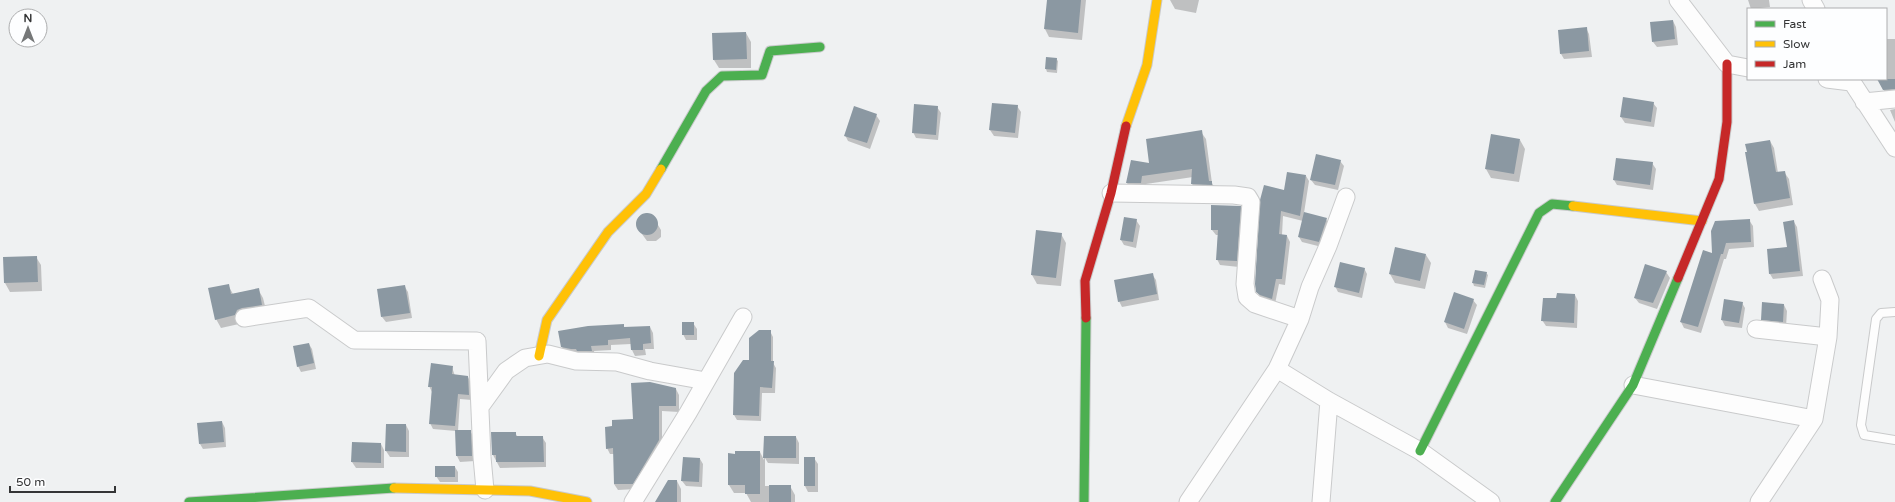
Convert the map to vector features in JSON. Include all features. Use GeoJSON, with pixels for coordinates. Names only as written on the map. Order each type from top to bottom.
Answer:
{"type":"FeatureCollection","features":[{"type":"Feature","properties":{"kind":"street"},"geometry":{"type":"LineString","coordinates":[[1084,502],[1086,338],[1085,281],[1111,193],[1127,122],[1146,64],[1158,0]]}},
{"type":"Feature","properties":{"kind":"street"},"geometry":{"type":"LineString","coordinates":[[1555,502],[1633,385],[1719,179],[1727,122],[1727,64],[1678,0]]}},
{"type":"Feature","properties":{"kind":"street"},"geometry":{"type":"LineString","coordinates":[[539,356],[547,320],[608,232],[646,194],[706,91],[722,76],[762,75],[770,51],[820,47]]}},
{"type":"Feature","properties":{"kind":"street"},"geometry":{"type":"LineString","coordinates":[[1727,64],[1747,68]]}},
{"type":"Feature","properties":{"kind":"street"},"geometry":{"type":"LineString","coordinates":[[1839,80],[1851,81],[1895,148]]}},
{"type":"Feature","properties":{"kind":"street"},"geometry":{"type":"LineString","coordinates":[[1864,102],[1895,99]]}},
{"type":"Feature","properties":{"kind":"street"},"geometry":{"type":"LineString","coordinates":[[1111,193],[1234,195],[1248,197],[1251,202],[1245,284],[1246,297],[1255,304],[1300,319]]}},
{"type":"Feature","properties":{"kind":"street"},"geometry":{"type":"LineString","coordinates":[[1188,502],[1277,368],[1300,319],[1310,287],[1328,246],[1346,197]]}},
{"type":"Feature","properties":{"kind":"street"},"geometry":{"type":"LineString","coordinates":[[1420,451],[1539,213],[1546,206],[1552,204],[1702,221]]}},
{"type":"Feature","properties":{"kind":"street"},"geometry":{"type":"LineString","coordinates":[[1759,502],[1814,419],[1828,337],[1830,300],[1822,279]]}},
{"type":"Feature","properties":{"kind":"street"},"geometry":{"type":"LineString","coordinates":[[244,318],[309,308],[354,340],[477,341],[482,457],[485,490]]}},
{"type":"Feature","properties":{"kind":"street"},"geometry":{"type":"LineString","coordinates":[[633,502],[743,317]]}},
{"type":"Feature","properties":{"kind":"street"},"geometry":{"type":"LineString","coordinates":[[1756,329],[1828,337]]}},
{"type":"Feature","properties":{"kind":"street"},"geometry":{"type":"LineString","coordinates":[[480,407],[506,371],[525,358],[548,354],[576,361],[617,362],[650,371],[706,381]]}},
{"type":"Feature","properties":{"kind":"street"},"geometry":{"type":"LineString","coordinates":[[1277,368],[1329,401],[1420,451],[1491,502]]}},
{"type":"Feature","properties":{"kind":"street"},"geometry":{"type":"LineString","coordinates":[[1633,385],[1814,419]]}},
{"type":"Feature","properties":{"kind":"street"},"geometry":{"type":"LineString","coordinates":[[1321,502],[1329,401]]}},
{"type":"Feature","properties":{"kind":"street"},"geometry":{"type":"LineString","coordinates":[[189,502],[328,497],[385,488],[530,491],[587,502]]}},
{"type":"Feature","properties":{"kind":"lane"},"geometry":{"type":"LineString","coordinates":[[1895,312],[1881,313],[1876,319],[1861,425],[1864,435],[1895,440]]}},
{"type":"Feature","properties":{"kind":"building"},"geometry":{"type":"Polygon","coordinates":[[[1047,0],[1081,0],[1078,33],[1044,29],[1047,0]]]}},
{"type":"Feature","properties":{"kind":"building"},"geometry":{"type":"Polygon","coordinates":[[[1673,20],[1675,39],[1652,42],[1650,22],[1673,20]]]}},
{"type":"Feature","properties":{"kind":"building"},"geometry":{"type":"Polygon","coordinates":[[[1587,27],[1589,51],[1560,54],[1558,30],[1587,27]]]}},
{"type":"Feature","properties":{"kind":"building"},"geometry":{"type":"Polygon","coordinates":[[[746,32],[747,59],[713,60],[712,33],[746,32]]]}},
{"type":"Feature","properties":{"kind":"building"},"geometry":{"type":"Polygon","coordinates":[[[1046,57],[1057,58],[1056,70],[1045,69],[1046,57]]]}},
{"type":"Feature","properties":{"kind":"building"},"geometry":{"type":"Polygon","coordinates":[[[1895,79],[1895,89],[1883,90],[1878,80],[1895,79]]]}},
{"type":"Feature","properties":{"kind":"building"},"geometry":{"type":"Polygon","coordinates":[[[1623,97],[1654,102],[1651,122],[1620,117],[1623,97]]]}},
{"type":"Feature","properties":{"kind":"building"},"geometry":{"type":"Polygon","coordinates":[[[992,103],[1018,105],[1015,133],[989,130],[992,103]]]}},
{"type":"Feature","properties":{"kind":"building"},"geometry":{"type":"Polygon","coordinates":[[[914,104],[938,106],[936,135],[912,133],[914,104]]]}},
{"type":"Feature","properties":{"kind":"building"},"geometry":{"type":"Polygon","coordinates":[[[854,106],[877,114],[867,143],[844,136],[854,106]]]}},
{"type":"Feature","properties":{"kind":"building"},"geometry":{"type":"Polygon","coordinates":[[[1202,130],[1209,181],[1212,181],[1212,185],[1191,184],[1192,169],[1142,176],[1141,183],[1126,183],[1131,160],[1149,163],[1146,139],[1202,130]]]}},
{"type":"Feature","properties":{"kind":"building"},"geometry":{"type":"Polygon","coordinates":[[[1491,134],[1520,139],[1514,174],[1485,169],[1491,134]]]}},
{"type":"Feature","properties":{"kind":"building"},"geometry":{"type":"Polygon","coordinates":[[[1770,140],[1776,172],[1785,171],[1790,198],[1754,204],[1745,144],[1770,140]]]}},
{"type":"Feature","properties":{"kind":"building"},"geometry":{"type":"Polygon","coordinates":[[[1316,154],[1341,160],[1335,185],[1310,180],[1316,154]]]}},
{"type":"Feature","properties":{"kind":"building"},"geometry":{"type":"Polygon","coordinates":[[[1616,158],[1653,162],[1650,185],[1613,180],[1616,158]]]}},
{"type":"Feature","properties":{"kind":"building"},"geometry":{"type":"Polygon","coordinates":[[[1287,172],[1306,175],[1300,216],[1281,211],[1279,234],[1287,235],[1282,279],[1276,279],[1272,299],[1256,292],[1255,284],[1260,200],[1264,185],[1284,190],[1287,172]]]}},
{"type":"Feature","properties":{"kind":"building"},"geometry":{"type":"Polygon","coordinates":[[[1211,205],[1241,206],[1237,261],[1216,260],[1218,230],[1211,230],[1211,205]]]}},
{"type":"Feature","properties":{"kind":"building"},"geometry":{"type":"Polygon","coordinates":[[[1304,212],[1327,218],[1319,242],[1298,237],[1304,212]]]}},
{"type":"Feature","properties":{"kind":"building"},"geometry":{"type":"Polygon","coordinates":[[[647,213],[651,214],[657,220],[657,228],[651,234],[647,235],[643,234],[637,228],[636,224],[637,220],[643,214],[647,213]]]}},
{"type":"Feature","properties":{"kind":"building"},"geometry":{"type":"Polygon","coordinates":[[[1124,217],[1137,219],[1133,242],[1120,240],[1124,217]]]}},
{"type":"Feature","properties":{"kind":"building"},"geometry":{"type":"Polygon","coordinates":[[[1750,219],[1751,242],[1726,243],[1723,254],[1721,254],[1698,327],[1680,322],[1703,250],[1712,253],[1711,231],[1715,221],[1750,219]]]}},
{"type":"Feature","properties":{"kind":"building"},"geometry":{"type":"Polygon","coordinates":[[[1794,220],[1800,271],[1769,274],[1767,249],[1787,247],[1783,222],[1794,220]]]}},
{"type":"Feature","properties":{"kind":"building"},"geometry":{"type":"Polygon","coordinates":[[[1036,230],[1062,233],[1056,278],[1031,275],[1036,230]]]}},
{"type":"Feature","properties":{"kind":"building"},"geometry":{"type":"Polygon","coordinates":[[[1395,247],[1426,254],[1420,281],[1389,274],[1395,247]]]}},
{"type":"Feature","properties":{"kind":"building"},"geometry":{"type":"Polygon","coordinates":[[[37,256],[38,282],[4,283],[3,257],[37,256]]]}},
{"type":"Feature","properties":{"kind":"building"},"geometry":{"type":"Polygon","coordinates":[[[1340,262],[1365,268],[1359,293],[1334,287],[1340,262]]]}},
{"type":"Feature","properties":{"kind":"building"},"geometry":{"type":"Polygon","coordinates":[[[1645,264],[1667,271],[1653,303],[1634,298],[1645,264]]]}},
{"type":"Feature","properties":{"kind":"building"},"geometry":{"type":"Polygon","coordinates":[[[1475,270],[1487,272],[1484,285],[1472,283],[1475,270]]]}},
{"type":"Feature","properties":{"kind":"building"},"geometry":{"type":"Polygon","coordinates":[[[1153,273],[1157,294],[1118,302],[1114,280],[1153,273]]]}},
{"type":"Feature","properties":{"kind":"building"},"geometry":{"type":"Polygon","coordinates":[[[229,284],[231,294],[259,288],[262,305],[242,308],[237,310],[235,315],[215,320],[208,288],[229,284]]]}},
{"type":"Feature","properties":{"kind":"building"},"geometry":{"type":"Polygon","coordinates":[[[405,285],[410,313],[381,317],[377,289],[405,285]]]}},
{"type":"Feature","properties":{"kind":"building"},"geometry":{"type":"Polygon","coordinates":[[[1454,292],[1474,299],[1464,329],[1444,322],[1454,292]]]}},
{"type":"Feature","properties":{"kind":"building"},"geometry":{"type":"Polygon","coordinates":[[[1557,293],[1575,294],[1574,323],[1541,321],[1543,298],[1556,298],[1557,293]]]}},
{"type":"Feature","properties":{"kind":"building"},"geometry":{"type":"Polygon","coordinates":[[[1724,299],[1743,302],[1739,323],[1721,320],[1724,299]]]}},
{"type":"Feature","properties":{"kind":"building"},"geometry":{"type":"Polygon","coordinates":[[[1762,302],[1784,304],[1783,322],[1761,320],[1762,302]]]}},
{"type":"Feature","properties":{"kind":"building"},"geometry":{"type":"Polygon","coordinates":[[[682,322],[694,322],[694,335],[682,335],[682,322]]]}},
{"type":"Feature","properties":{"kind":"building"},"geometry":{"type":"Polygon","coordinates":[[[624,324],[624,327],[650,326],[651,343],[643,344],[643,350],[631,350],[630,338],[608,340],[608,345],[591,346],[592,351],[577,351],[576,349],[561,347],[558,331],[588,326],[624,324]]]}},
{"type":"Feature","properties":{"kind":"building"},"geometry":{"type":"Polygon","coordinates":[[[759,330],[771,330],[771,361],[774,361],[772,388],[760,387],[759,416],[733,415],[734,373],[743,360],[749,360],[749,338],[759,330]]]}},
{"type":"Feature","properties":{"kind":"building"},"geometry":{"type":"Polygon","coordinates":[[[309,343],[314,363],[297,367],[293,346],[309,343]]]}},
{"type":"Feature","properties":{"kind":"building"},"geometry":{"type":"Polygon","coordinates":[[[431,363],[453,366],[452,374],[468,376],[469,395],[458,394],[455,426],[429,424],[432,387],[428,387],[431,363]]]}},
{"type":"Feature","properties":{"kind":"building"},"geometry":{"type":"Polygon","coordinates":[[[650,382],[676,388],[676,406],[659,406],[659,440],[633,484],[614,484],[613,448],[606,449],[605,427],[612,426],[612,420],[633,419],[631,383],[650,382]]]}},
{"type":"Feature","properties":{"kind":"building"},"geometry":{"type":"Polygon","coordinates":[[[222,421],[224,442],[199,444],[197,423],[222,421]]]}},
{"type":"Feature","properties":{"kind":"building"},"geometry":{"type":"Polygon","coordinates":[[[386,424],[406,424],[406,452],[385,451],[386,424]]]}},
{"type":"Feature","properties":{"kind":"building"},"geometry":{"type":"Polygon","coordinates":[[[455,430],[471,430],[472,456],[456,456],[455,430]]]}},
{"type":"Feature","properties":{"kind":"building"},"geometry":{"type":"Polygon","coordinates":[[[491,432],[516,432],[516,436],[543,436],[544,462],[496,462],[496,455],[492,455],[491,432]]]}},
{"type":"Feature","properties":{"kind":"building"},"geometry":{"type":"Polygon","coordinates":[[[764,436],[796,436],[796,458],[763,458],[764,436]]]}},
{"type":"Feature","properties":{"kind":"building"},"geometry":{"type":"Polygon","coordinates":[[[352,442],[381,443],[381,463],[351,462],[352,442]]]}},
{"type":"Feature","properties":{"kind":"building"},"geometry":{"type":"Polygon","coordinates":[[[735,451],[760,451],[760,494],[745,494],[745,485],[728,485],[728,453],[735,454],[735,451]]]}},
{"type":"Feature","properties":{"kind":"building"},"geometry":{"type":"Polygon","coordinates":[[[683,457],[700,458],[699,482],[681,481],[683,457]]]}},
{"type":"Feature","properties":{"kind":"building"},"geometry":{"type":"Polygon","coordinates":[[[804,457],[815,457],[815,486],[804,486],[804,457]]]}},
{"type":"Feature","properties":{"kind":"building"},"geometry":{"type":"Polygon","coordinates":[[[435,466],[455,466],[455,477],[435,477],[435,466]]]}},
{"type":"Feature","properties":{"kind":"building"},"geometry":{"type":"Polygon","coordinates":[[[668,480],[677,480],[677,502],[655,502],[668,480]]]}},
{"type":"Feature","properties":{"kind":"building"},"geometry":{"type":"Polygon","coordinates":[[[769,485],[791,485],[791,502],[769,502],[769,485]]]}},
{"type":"Feature","properties":{"kind":"traffic: fast"},"geometry":{"type":"LineString","coordinates":[[661,169],[706,91],[722,76],[762,75],[770,51],[820,47]]}},
{"type":"Feature","properties":{"kind":"traffic: fast"},"geometry":{"type":"LineString","coordinates":[[1420,451],[1539,213],[1552,204],[1573,206]]}},
{"type":"Feature","properties":{"kind":"traffic: fast"},"geometry":{"type":"LineString","coordinates":[[1555,502],[1633,385],[1678,278]]}},
{"type":"Feature","properties":{"kind":"traffic: fast"},"geometry":{"type":"LineString","coordinates":[[1084,502],[1086,318]]}},
{"type":"Feature","properties":{"kind":"traffic: fast"},"geometry":{"type":"LineString","coordinates":[[189,502],[394,488]]}},
{"type":"Feature","properties":{"kind":"traffic: slow"},"geometry":{"type":"LineString","coordinates":[[1126,126],[1147,65],[1157,0]]}},
{"type":"Feature","properties":{"kind":"traffic: slow"},"geometry":{"type":"LineString","coordinates":[[539,356],[547,320],[608,232],[646,194],[661,169]]}},
{"type":"Feature","properties":{"kind":"traffic: slow"},"geometry":{"type":"LineString","coordinates":[[1573,206],[1702,221]]}},
{"type":"Feature","properties":{"kind":"traffic: slow"},"geometry":{"type":"LineString","coordinates":[[394,488],[530,491],[587,502]]}},
{"type":"Feature","properties":{"kind":"traffic: jam"},"geometry":{"type":"LineString","coordinates":[[1678,278],[1719,179],[1727,122],[1727,64]]}},
{"type":"Feature","properties":{"kind":"traffic: jam"},"geometry":{"type":"LineString","coordinates":[[1086,318],[1085,281],[1111,193],[1126,126]]}}]}
